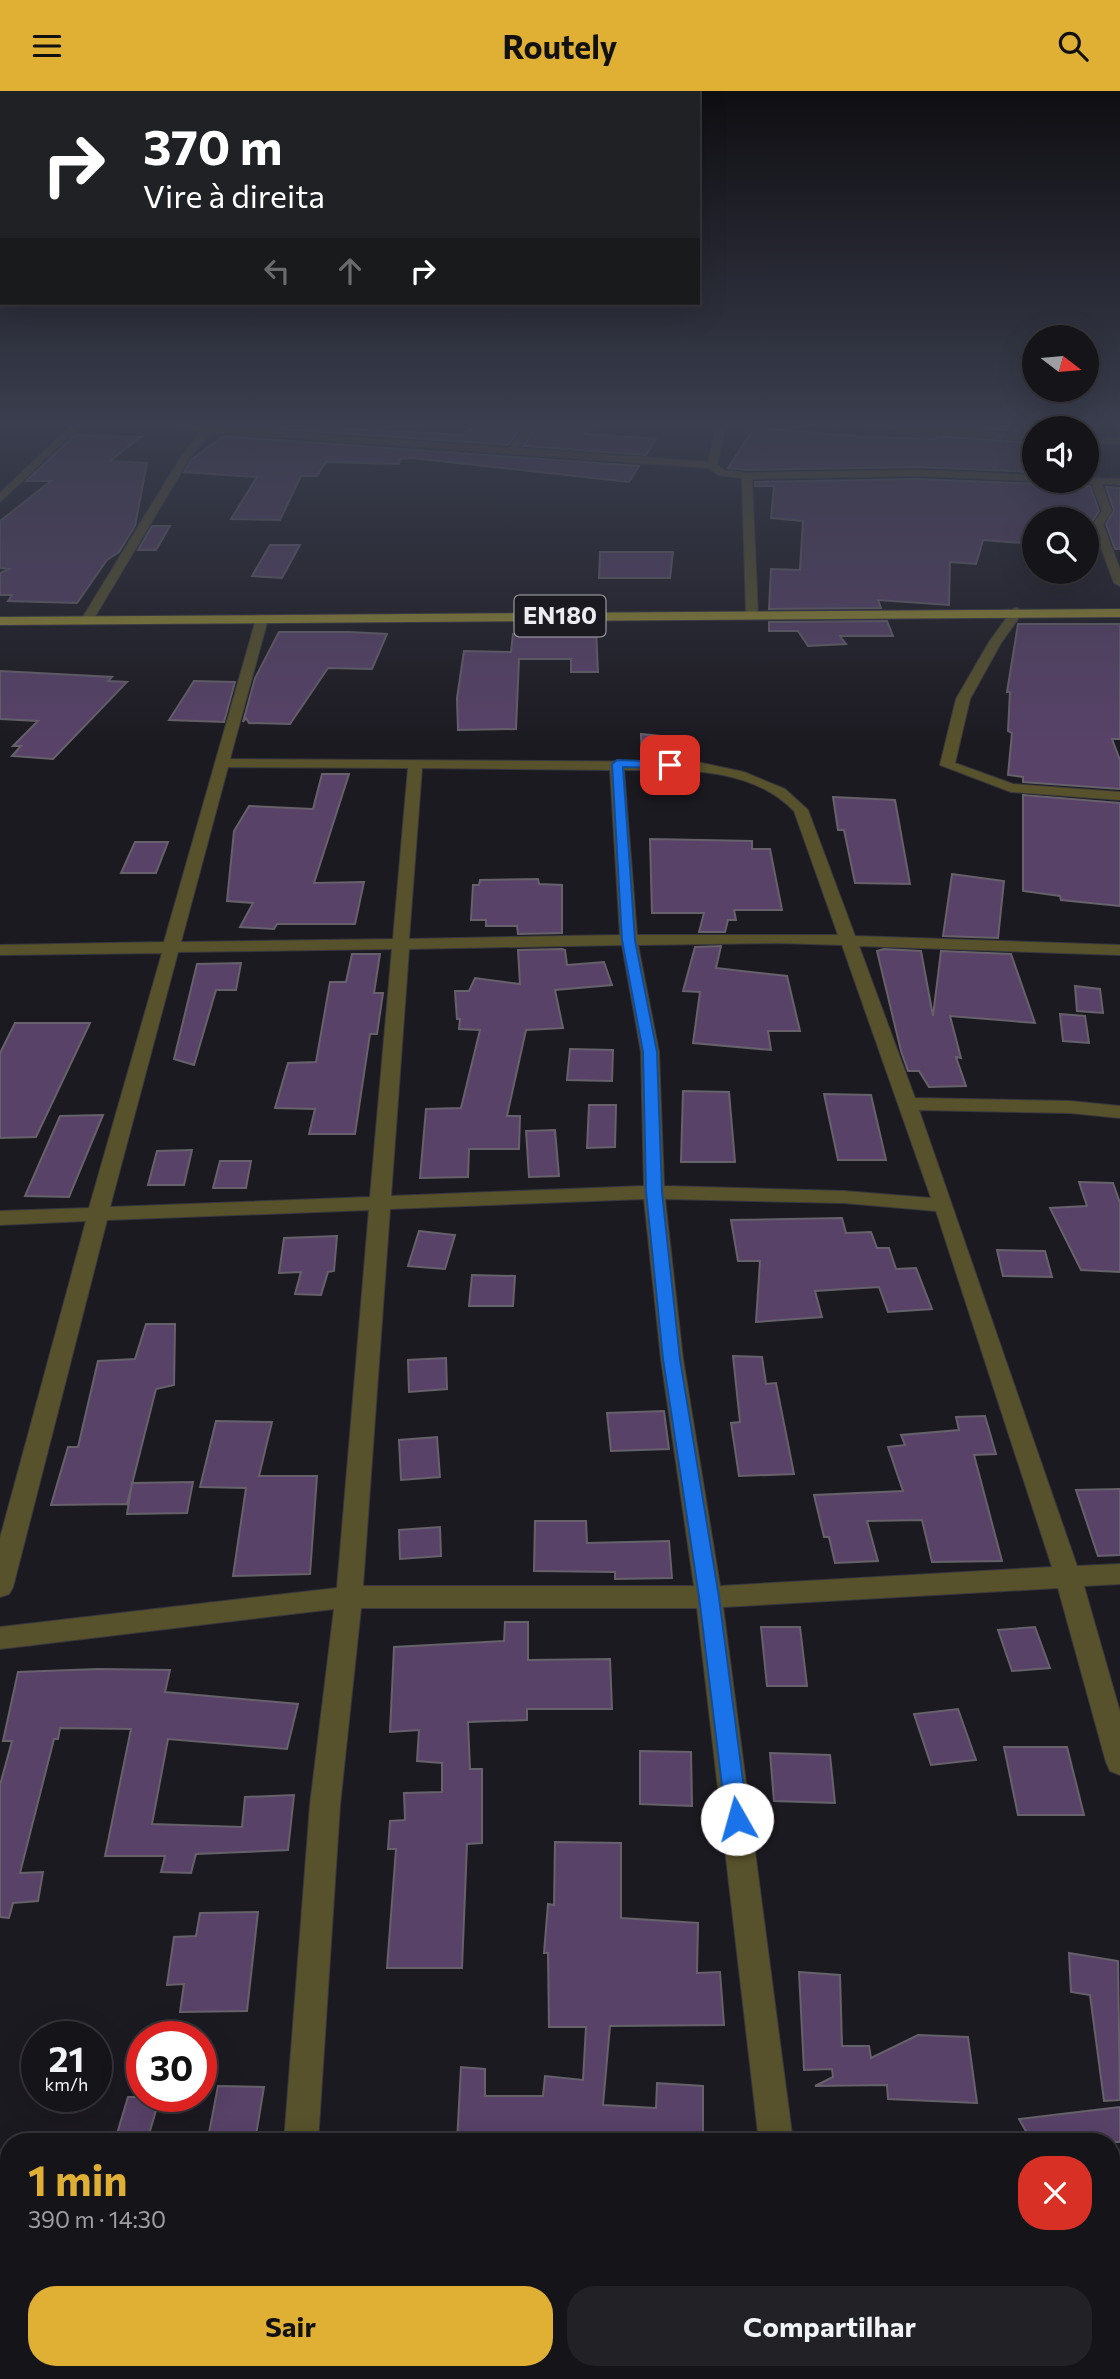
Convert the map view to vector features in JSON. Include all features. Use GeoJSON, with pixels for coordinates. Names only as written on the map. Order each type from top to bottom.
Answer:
{"type":"FeatureCollection","features":[{"type":"Feature","properties":{"kind":"main road","name":"EN180"},"geometry":{"type":"LineString","coordinates":[[0,621],[1120,613]]}},
{"type":"Feature","properties":{"kind":"street"},"geometry":{"type":"LineString","coordinates":[[88,620],[142,530]]}},
{"type":"Feature","properties":{"kind":"street"},"geometry":{"type":"LineString","coordinates":[[749,530],[752,614]]}},
{"type":"Feature","properties":{"kind":"street"},"geometry":{"type":"LineString","coordinates":[[1100,530],[1120,583]]}},
{"type":"Feature","properties":{"kind":"street"},"geometry":{"type":"LineString","coordinates":[[1017,612],[995,642],[963,699],[947,765],[1011,788],[1120,796]]}},
{"type":"Feature","properties":{"kind":"street"},"geometry":{"type":"LineString","coordinates":[[0,1587],[97,1217],[262,619]]}},
{"type":"Feature","properties":{"kind":"street"},"geometry":{"type":"LineString","coordinates":[[222,763],[617,764],[721,769],[771,788],[793,801],[801,810],[944,1205],[1069,1577],[1120,1762]]}},
{"type":"Feature","properties":{"kind":"street"},"geometry":{"type":"LineString","coordinates":[[302,2133],[325,1805],[349,1597],[415,764]]}},
{"type":"Feature","properties":{"kind":"street"},"geometry":{"type":"LineString","coordinates":[[617,764],[629,940],[650,1052],[654,1192],[672,1359],[709,1597],[775,2133]]}},
{"type":"Feature","properties":{"kind":"street"},"geometry":{"type":"LineString","coordinates":[[0,950],[778,937],[1120,950]]}},
{"type":"Feature","properties":{"kind":"street"},"geometry":{"type":"LineString","coordinates":[[906,1104],[1070,1107],[1120,1112]]}},
{"type":"Feature","properties":{"kind":"street"},"geometry":{"type":"LineString","coordinates":[[0,1218],[97,1217],[654,1192],[844,1197],[944,1205]]}},
{"type":"Feature","properties":{"kind":"street"},"geometry":{"type":"LineString","coordinates":[[0,1638],[349,1597],[709,1597],[1120,1574]]}},
{"type":"Feature","properties":{"kind":"building"},"geometry":{"type":"Polygon","coordinates":[[[0,530],[133,530],[119,552],[107,560],[77,603],[8,601],[12,595],[0,595],[0,573],[9,569],[0,568],[0,530]]]}},
{"type":"Feature","properties":{"kind":"building"},"geometry":{"type":"Polygon","coordinates":[[[150,530],[168,530],[156,550],[138,550],[150,530]]]}},
{"type":"Feature","properties":{"kind":"building"},"geometry":{"type":"Polygon","coordinates":[[[802,530],[1022,530],[1022,543],[983,540],[976,564],[950,562],[949,605],[878,600],[881,608],[769,609],[771,569],[800,570],[802,530]]]}},
{"type":"Feature","properties":{"kind":"building"},"geometry":{"type":"Polygon","coordinates":[[[1108,530],[1120,530],[1120,549],[1115,549],[1108,530]]]}},
{"type":"Feature","properties":{"kind":"building"},"geometry":{"type":"Polygon","coordinates":[[[270,545],[300,545],[282,578],[252,576],[270,545]]]}},
{"type":"Feature","properties":{"kind":"building"},"geometry":{"type":"Polygon","coordinates":[[[600,552],[673,552],[670,578],[599,578],[600,552]]]}},
{"type":"Feature","properties":{"kind":"building"},"geometry":{"type":"Polygon","coordinates":[[[887,621],[893,636],[840,636],[846,644],[808,646],[798,631],[769,631],[769,622],[887,621]]]}},
{"type":"Feature","properties":{"kind":"building"},"geometry":{"type":"Polygon","coordinates":[[[1018,624],[1120,624],[1120,739],[1112,739],[1120,760],[1120,789],[1023,782],[1023,777],[1008,775],[1012,733],[1008,731],[1010,692],[1007,692],[1018,624]]]}},
{"type":"Feature","properties":{"kind":"building"},"geometry":{"type":"Polygon","coordinates":[[[596,629],[598,672],[571,672],[571,659],[519,659],[516,729],[458,730],[457,698],[464,651],[511,652],[513,634],[563,634],[563,631],[596,629]]]}},
{"type":"Feature","properties":{"kind":"building"},"geometry":{"type":"Polygon","coordinates":[[[279,632],[387,634],[372,669],[328,668],[290,724],[249,723],[246,718],[243,722],[255,678],[279,632]]]}},
{"type":"Feature","properties":{"kind":"building"},"geometry":{"type":"Polygon","coordinates":[[[0,671],[112,677],[108,681],[127,682],[53,759],[12,756],[21,746],[13,746],[38,721],[0,719],[0,671]]]}},
{"type":"Feature","properties":{"kind":"building"},"geometry":{"type":"Polygon","coordinates":[[[194,681],[235,682],[224,722],[169,720],[194,681]]]}},
{"type":"Feature","properties":{"kind":"building"},"geometry":{"type":"Polygon","coordinates":[[[641,734],[681,738],[682,759],[642,759],[641,734]]]}},
{"type":"Feature","properties":{"kind":"building"},"geometry":{"type":"Polygon","coordinates":[[[642,773],[683,773],[684,788],[642,784],[642,773]]]}},
{"type":"Feature","properties":{"kind":"building"},"geometry":{"type":"Polygon","coordinates":[[[322,774],[349,774],[314,883],[364,882],[355,924],[277,924],[274,929],[240,927],[253,903],[227,901],[234,831],[249,806],[313,809],[322,774]]]}},
{"type":"Feature","properties":{"kind":"building"},"geometry":{"type":"Polygon","coordinates":[[[1023,795],[1120,803],[1120,906],[1061,900],[1060,896],[1023,891],[1023,795]]]}},
{"type":"Feature","properties":{"kind":"building"},"geometry":{"type":"Polygon","coordinates":[[[833,797],[895,800],[910,884],[855,883],[844,830],[838,830],[833,797]]]}},
{"type":"Feature","properties":{"kind":"building"},"geometry":{"type":"Polygon","coordinates":[[[650,839],[752,841],[752,849],[770,849],[782,910],[734,910],[736,920],[728,920],[725,932],[699,932],[704,913],[652,913],[650,839]]]}},
{"type":"Feature","properties":{"kind":"building"},"geometry":{"type":"Polygon","coordinates":[[[135,842],[168,842],[156,873],[121,873],[135,842]]]}},
{"type":"Feature","properties":{"kind":"building"},"geometry":{"type":"Polygon","coordinates":[[[952,874],[1004,881],[998,938],[943,936],[952,874]]]}},
{"type":"Feature","properties":{"kind":"building"},"geometry":{"type":"Polygon","coordinates":[[[538,879],[539,884],[562,885],[562,933],[518,934],[517,926],[486,926],[486,920],[471,920],[473,885],[479,885],[480,880],[538,879]]]}},
{"type":"Feature","properties":{"kind":"building"},"geometry":{"type":"Polygon","coordinates":[[[721,946],[716,968],[787,976],[800,1031],[768,1031],[771,1050],[693,1043],[700,992],[683,991],[695,947],[721,946]]]}},
{"type":"Feature","properties":{"kind":"building"},"geometry":{"type":"Polygon","coordinates":[[[518,950],[565,950],[567,965],[604,962],[612,985],[555,990],[563,1028],[526,1030],[507,1116],[520,1116],[519,1149],[469,1149],[468,1177],[420,1178],[426,1109],[461,1108],[480,1030],[459,1029],[455,991],[469,991],[475,978],[520,984],[518,950]]]}},
{"type":"Feature","properties":{"kind":"building"},"geometry":{"type":"Polygon","coordinates":[[[877,951],[921,951],[933,1016],[941,951],[1011,954],[1035,1023],[950,1016],[961,1058],[956,1057],[966,1086],[929,1087],[919,1071],[908,1071],[901,1051],[877,951]]]}},
{"type":"Feature","properties":{"kind":"building"},"geometry":{"type":"Polygon","coordinates":[[[352,954],[380,954],[374,993],[383,993],[377,1034],[370,1034],[355,1134],[309,1134],[315,1109],[275,1108],[288,1063],[316,1062],[330,982],[346,982],[352,954]]]}},
{"type":"Feature","properties":{"kind":"building"},"geometry":{"type":"Polygon","coordinates":[[[241,963],[236,990],[216,990],[194,1065],[174,1059],[197,964],[241,963]]]}},
{"type":"Feature","properties":{"kind":"building"},"geometry":{"type":"Polygon","coordinates":[[[1075,986],[1100,989],[1103,1013],[1077,1011],[1075,986]]]}},
{"type":"Feature","properties":{"kind":"building"},"geometry":{"type":"Polygon","coordinates":[[[1060,1014],[1085,1016],[1089,1043],[1063,1041],[1060,1014]]]}},
{"type":"Feature","properties":{"kind":"building"},"geometry":{"type":"Polygon","coordinates":[[[15,1023],[90,1023],[36,1137],[0,1138],[0,1053],[15,1023]]]}},
{"type":"Feature","properties":{"kind":"building"},"geometry":{"type":"Polygon","coordinates":[[[570,1049],[613,1050],[612,1081],[567,1080],[570,1049]]]}},
{"type":"Feature","properties":{"kind":"building"},"geometry":{"type":"Polygon","coordinates":[[[683,1091],[729,1092],[735,1162],[681,1162],[683,1091]]]}},
{"type":"Feature","properties":{"kind":"building"},"geometry":{"type":"Polygon","coordinates":[[[824,1094],[871,1095],[886,1160],[838,1160],[824,1094]]]}},
{"type":"Feature","properties":{"kind":"building"},"geometry":{"type":"Polygon","coordinates":[[[589,1105],[616,1105],[615,1147],[587,1148],[589,1105]]]}},
{"type":"Feature","properties":{"kind":"building"},"geometry":{"type":"Polygon","coordinates":[[[103,1115],[69,1197],[25,1196],[60,1116],[103,1115]]]}},
{"type":"Feature","properties":{"kind":"building"},"geometry":{"type":"Polygon","coordinates":[[[555,1130],[559,1176],[529,1177],[526,1131],[555,1130]]]}},
{"type":"Feature","properties":{"kind":"building"},"geometry":{"type":"Polygon","coordinates":[[[192,1150],[184,1185],[148,1185],[157,1151],[192,1150]]]}},
{"type":"Feature","properties":{"kind":"building"},"geometry":{"type":"Polygon","coordinates":[[[220,1161],[251,1161],[246,1188],[213,1188],[220,1161]]]}},
{"type":"Feature","properties":{"kind":"building"},"geometry":{"type":"Polygon","coordinates":[[[1079,1182],[1113,1183],[1120,1203],[1120,1272],[1081,1270],[1050,1208],[1087,1206],[1079,1182]]]}},
{"type":"Feature","properties":{"kind":"building"},"geometry":{"type":"Polygon","coordinates":[[[842,1218],[846,1233],[871,1232],[877,1248],[889,1248],[896,1269],[916,1268],[932,1309],[888,1312],[879,1287],[815,1291],[822,1317],[756,1322],[760,1261],[738,1261],[731,1220],[842,1218]]]}},
{"type":"Feature","properties":{"kind":"building"},"geometry":{"type":"Polygon","coordinates":[[[419,1231],[455,1235],[445,1269],[408,1266],[419,1231]]]}},
{"type":"Feature","properties":{"kind":"building"},"geometry":{"type":"Polygon","coordinates":[[[337,1236],[334,1271],[328,1272],[321,1295],[295,1294],[301,1272],[279,1273],[284,1238],[337,1236]]]}},
{"type":"Feature","properties":{"kind":"building"},"geometry":{"type":"Polygon","coordinates":[[[997,1250],[1045,1251],[1052,1277],[1003,1276],[997,1250]]]}},
{"type":"Feature","properties":{"kind":"building"},"geometry":{"type":"Polygon","coordinates":[[[472,1275],[515,1276],[513,1306],[469,1306],[472,1275]]]}},
{"type":"Feature","properties":{"kind":"building"},"geometry":{"type":"Polygon","coordinates":[[[146,1324],[175,1324],[174,1385],[156,1389],[127,1504],[51,1505],[68,1447],[78,1447],[98,1361],[135,1359],[146,1324]]]}},
{"type":"Feature","properties":{"kind":"building"},"geometry":{"type":"Polygon","coordinates":[[[733,1356],[762,1357],[766,1384],[776,1383],[794,1474],[739,1476],[731,1423],[740,1422],[733,1356]]]}},
{"type":"Feature","properties":{"kind":"building"},"geometry":{"type":"Polygon","coordinates":[[[446,1358],[447,1389],[409,1392],[408,1360],[446,1358]]]}},
{"type":"Feature","properties":{"kind":"building"},"geometry":{"type":"Polygon","coordinates":[[[664,1411],[669,1449],[611,1451],[607,1413],[664,1411]]]}},
{"type":"Feature","properties":{"kind":"building"},"geometry":{"type":"Polygon","coordinates":[[[985,1416],[996,1454],[974,1455],[1002,1561],[932,1562],[922,1520],[867,1521],[878,1561],[835,1563],[829,1537],[824,1537],[814,1495],[903,1491],[888,1447],[905,1445],[901,1435],[959,1430],[956,1417],[985,1416]]]}},
{"type":"Feature","properties":{"kind":"building"},"geometry":{"type":"Polygon","coordinates":[[[216,1421],[272,1422],[259,1476],[317,1476],[310,1574],[233,1576],[246,1488],[200,1487],[216,1421]]]}},
{"type":"Feature","properties":{"kind":"building"},"geometry":{"type":"Polygon","coordinates":[[[437,1437],[440,1477],[401,1480],[399,1440],[437,1437]]]}},
{"type":"Feature","properties":{"kind":"building"},"geometry":{"type":"Polygon","coordinates":[[[193,1482],[187,1513],[127,1514],[132,1483],[193,1482]]]}},
{"type":"Feature","properties":{"kind":"building"},"geometry":{"type":"Polygon","coordinates":[[[1120,1489],[1120,1555],[1098,1556],[1076,1490],[1120,1489]]]}},
{"type":"Feature","properties":{"kind":"building"},"geometry":{"type":"Polygon","coordinates":[[[535,1521],[586,1521],[587,1543],[669,1541],[672,1578],[615,1579],[615,1572],[534,1571],[535,1521]]]}},
{"type":"Feature","properties":{"kind":"building"},"geometry":{"type":"Polygon","coordinates":[[[440,1527],[441,1556],[400,1559],[399,1530],[440,1527]]]}},
{"type":"Feature","properties":{"kind":"building"},"geometry":{"type":"Polygon","coordinates":[[[505,1622],[528,1622],[528,1660],[610,1659],[612,1709],[527,1709],[527,1720],[468,1722],[470,1769],[482,1769],[482,1843],[467,1844],[462,1968],[387,1968],[396,1849],[388,1849],[390,1821],[405,1820],[404,1793],[442,1792],[442,1763],[417,1761],[419,1730],[390,1732],[394,1647],[504,1641],[505,1622]]]}},
{"type":"Feature","properties":{"kind":"building"},"geometry":{"type":"Polygon","coordinates":[[[761,1627],[800,1627],[807,1686],[767,1686],[761,1627]]]}},
{"type":"Feature","properties":{"kind":"building"},"geometry":{"type":"Polygon","coordinates":[[[1035,1627],[1050,1668],[1012,1671],[998,1630],[1035,1627]]]}},
{"type":"Feature","properties":{"kind":"building"},"geometry":{"type":"Polygon","coordinates":[[[170,1670],[165,1692],[298,1704],[287,1749],[168,1739],[152,1824],[242,1827],[245,1797],[294,1795],[288,1850],[196,1854],[191,1873],[161,1872],[165,1856],[105,1856],[131,1729],[60,1728],[58,1739],[54,1739],[20,1873],[43,1872],[38,1901],[13,1903],[9,1918],[0,1917],[0,1785],[12,1741],[3,1741],[18,1672],[170,1670]]]}},
{"type":"Feature","properties":{"kind":"building"},"geometry":{"type":"Polygon","coordinates":[[[958,1709],[976,1760],[931,1765],[914,1714],[958,1709]]]}},
{"type":"Feature","properties":{"kind":"building"},"geometry":{"type":"Polygon","coordinates":[[[1004,1747],[1067,1747],[1084,1815],[1018,1815],[1004,1747]]]}},
{"type":"Feature","properties":{"kind":"building"},"geometry":{"type":"Polygon","coordinates":[[[640,1751],[691,1752],[692,1806],[640,1804],[640,1751]]]}},
{"type":"Feature","properties":{"kind":"building"},"geometry":{"type":"Polygon","coordinates":[[[770,1753],[830,1755],[835,1803],[774,1801],[770,1753]]]}},
{"type":"Feature","properties":{"kind":"building"},"geometry":{"type":"Polygon","coordinates":[[[555,1842],[621,1843],[621,1918],[698,1923],[697,1973],[720,1972],[724,2025],[610,2026],[603,2105],[656,2108],[657,2083],[703,2086],[703,2133],[457,2133],[461,2067],[485,2069],[485,2096],[543,2096],[545,2076],[583,2080],[586,2027],[549,2027],[548,1953],[544,1953],[548,1904],[554,1905],[555,1842]]]}},
{"type":"Feature","properties":{"kind":"building"},"geometry":{"type":"Polygon","coordinates":[[[258,1912],[247,2011],[180,2012],[184,1984],[167,1985],[174,1937],[196,1936],[200,1913],[258,1912]]]}},
{"type":"Feature","properties":{"kind":"building"},"geometry":{"type":"Polygon","coordinates":[[[1069,1953],[1118,1961],[1120,2100],[1104,2101],[1090,1995],[1071,1992],[1069,1953]]]}},
{"type":"Feature","properties":{"kind":"building"},"geometry":{"type":"Polygon","coordinates":[[[799,1972],[840,1975],[842,2046],[869,2046],[871,2058],[918,2035],[968,2037],[977,2103],[888,2099],[887,2085],[815,2086],[833,2077],[832,2069],[804,2070],[799,1972]]]}},
{"type":"Feature","properties":{"kind":"building"},"geometry":{"type":"Polygon","coordinates":[[[218,2086],[264,2087],[256,2133],[209,2133],[213,2112],[217,2112],[218,2086]]]}},
{"type":"Feature","properties":{"kind":"building"},"geometry":{"type":"Polygon","coordinates":[[[126,2104],[126,2112],[156,2112],[149,2133],[117,2133],[126,2104]]]}},
{"type":"Feature","properties":{"kind":"building"},"geometry":{"type":"Polygon","coordinates":[[[1120,2107],[1120,2133],[1027,2133],[1019,2119],[1120,2107]]]}},
{"type":"Feature","properties":{"kind":"route"},"geometry":{"type":"LineString","coordinates":[[670,765],[617,764],[629,940],[650,1052],[654,1192],[672,1359],[709,1597],[737,1819]]}}]}
